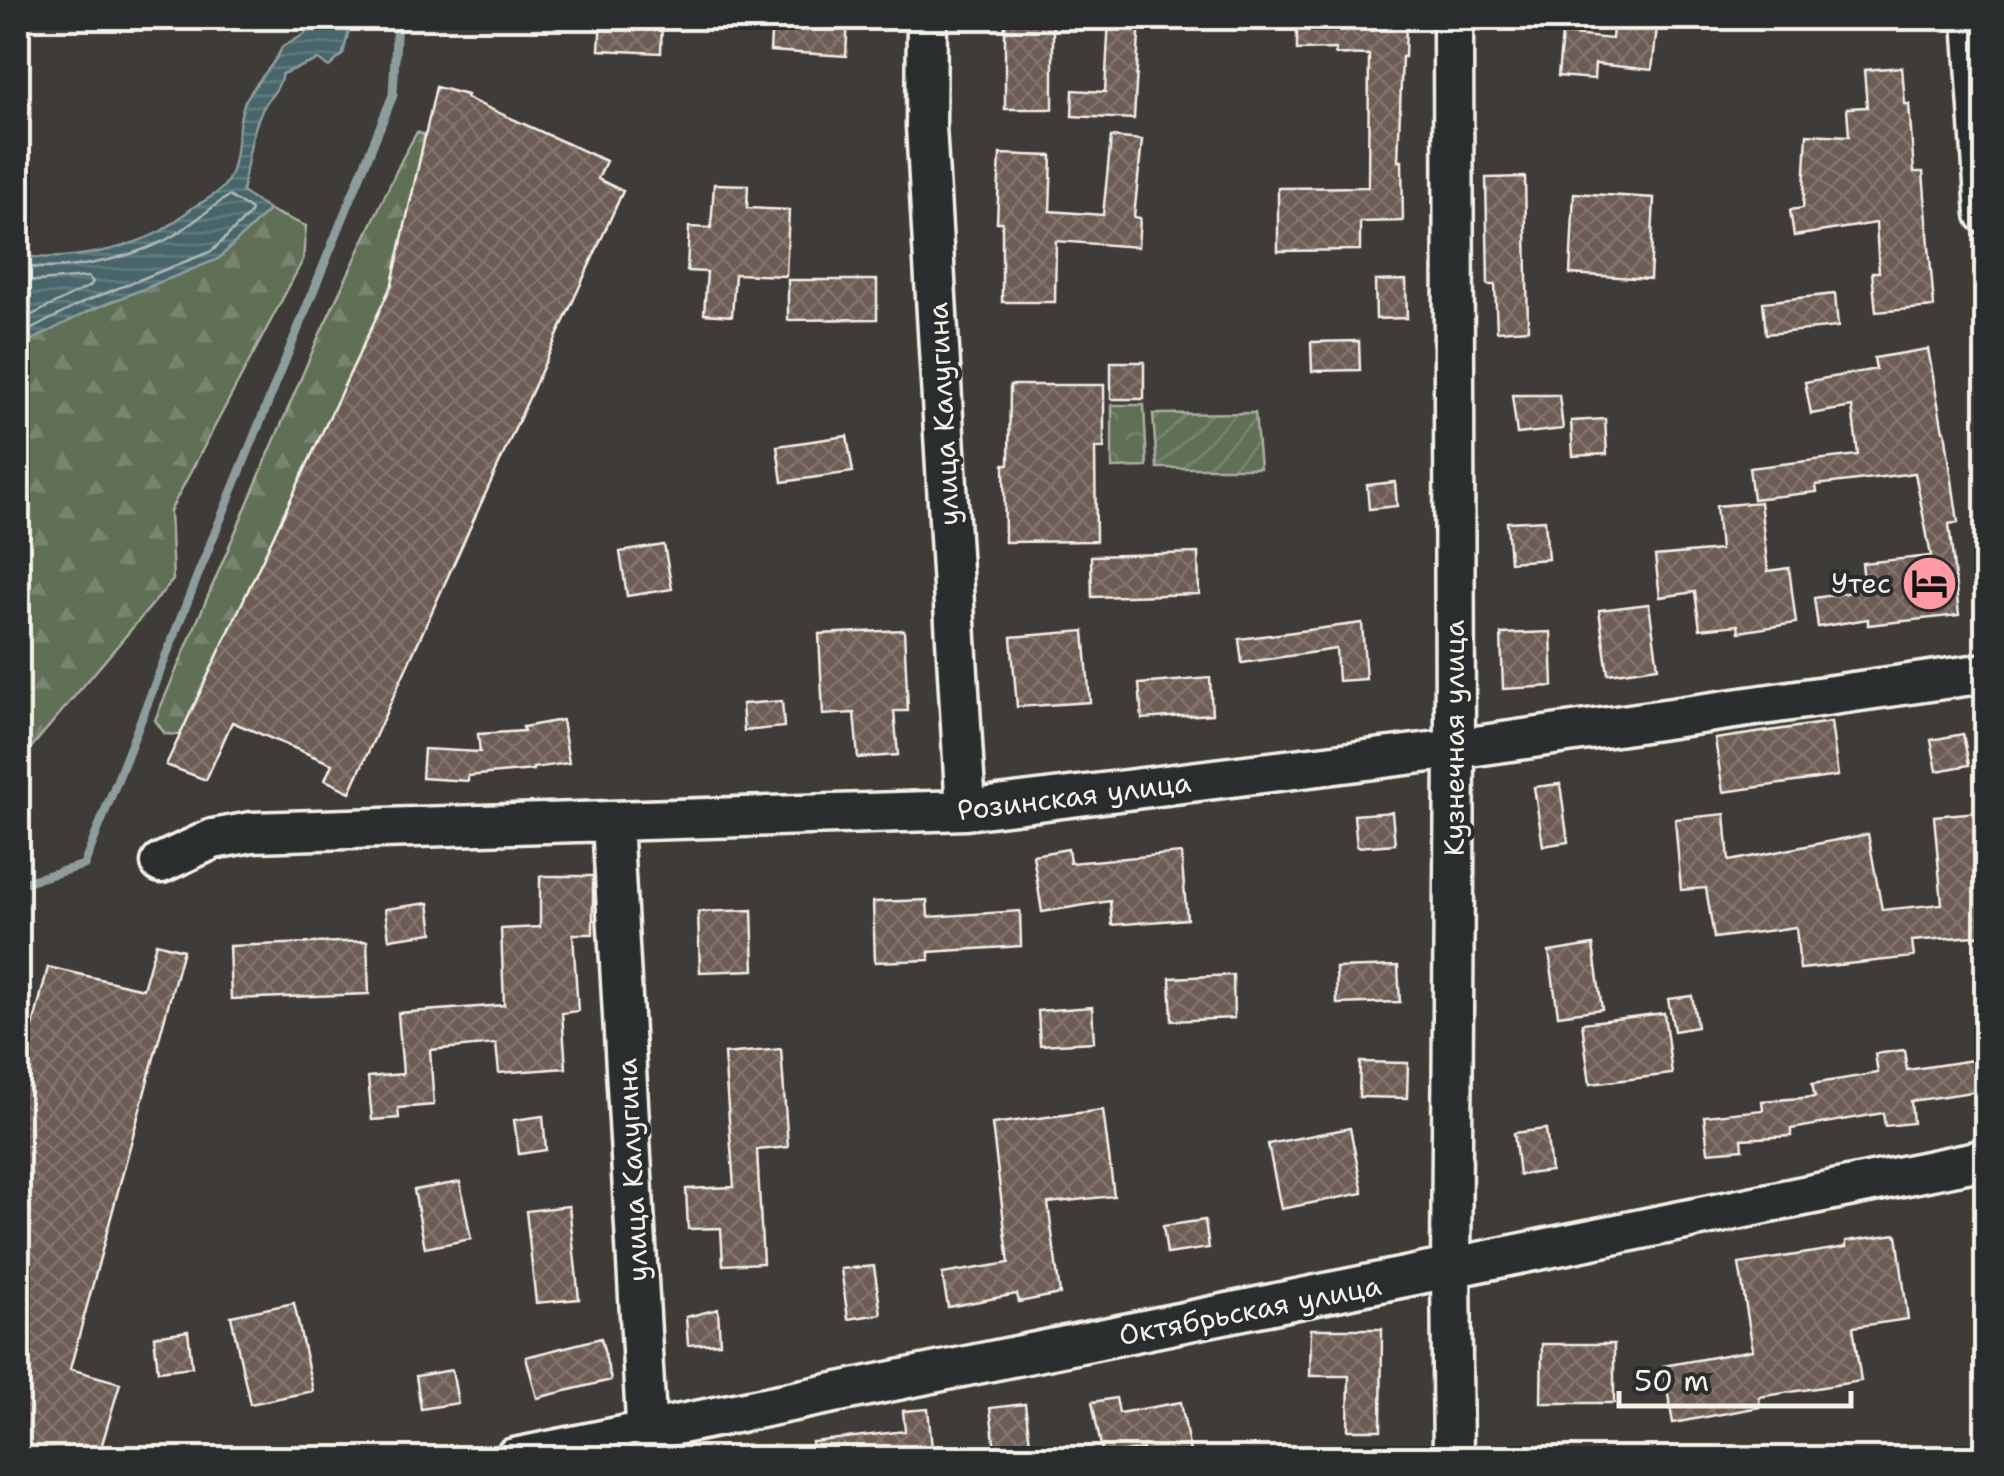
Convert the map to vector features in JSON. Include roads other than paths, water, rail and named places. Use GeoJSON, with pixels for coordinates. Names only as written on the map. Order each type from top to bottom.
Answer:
{"type":"FeatureCollection","features":[{"type":"Feature","properties":{"kind":"street","name":"улица Калугина"},"geometry":{"type":"LineString","coordinates":[[928,18],[926,126],[966,810]]}},
{"type":"Feature","properties":{"kind":"street","name":"Кузнечная улица"},"geometry":{"type":"LineString","coordinates":[[1453,18],[1453,1458]]}},
{"type":"Feature","properties":{"kind":"street"},"geometry":{"type":"LineString","coordinates":[[1973,18],[1986,214]]}},
{"type":"Feature","properties":{"kind":"street","name":"Розинская улица"},"geometry":{"type":"LineString","coordinates":[[161,863],[214,839],[252,832],[966,810],[1455,749],[1986,672]]}},
{"type":"Feature","properties":{"kind":"street","name":"улица Калугина"},"geometry":{"type":"LineString","coordinates":[[612,822],[647,1445]]}},
{"type":"Feature","properties":{"kind":"street","name":"Октябрьская улица"},"geometry":{"type":"LineString","coordinates":[[514,1458],[647,1445],[1452,1270],[1986,1160]]}},
{"type":"Feature","properties":{"kind":"water"},"geometry":{"type":"Polygon","coordinates":[[[317,18],[352,18],[343,54],[329,67],[318,60],[282,74],[258,119],[242,192],[269,210],[218,259],[91,310],[18,347],[18,255],[91,254],[128,244],[161,231],[217,192],[233,168],[241,113],[248,96],[282,47],[305,34],[317,18]]]}},
{"type":"Feature","properties":{"kind":"waterway"},"geometry":{"type":"LineString","coordinates":[[18,884],[84,865],[393,95],[397,18]]}},
{"type":"Feature","properties":{"kind":"place","name":"Утес"},"geometry":{"type":"Point","coordinates":[1930,583]}}]}
